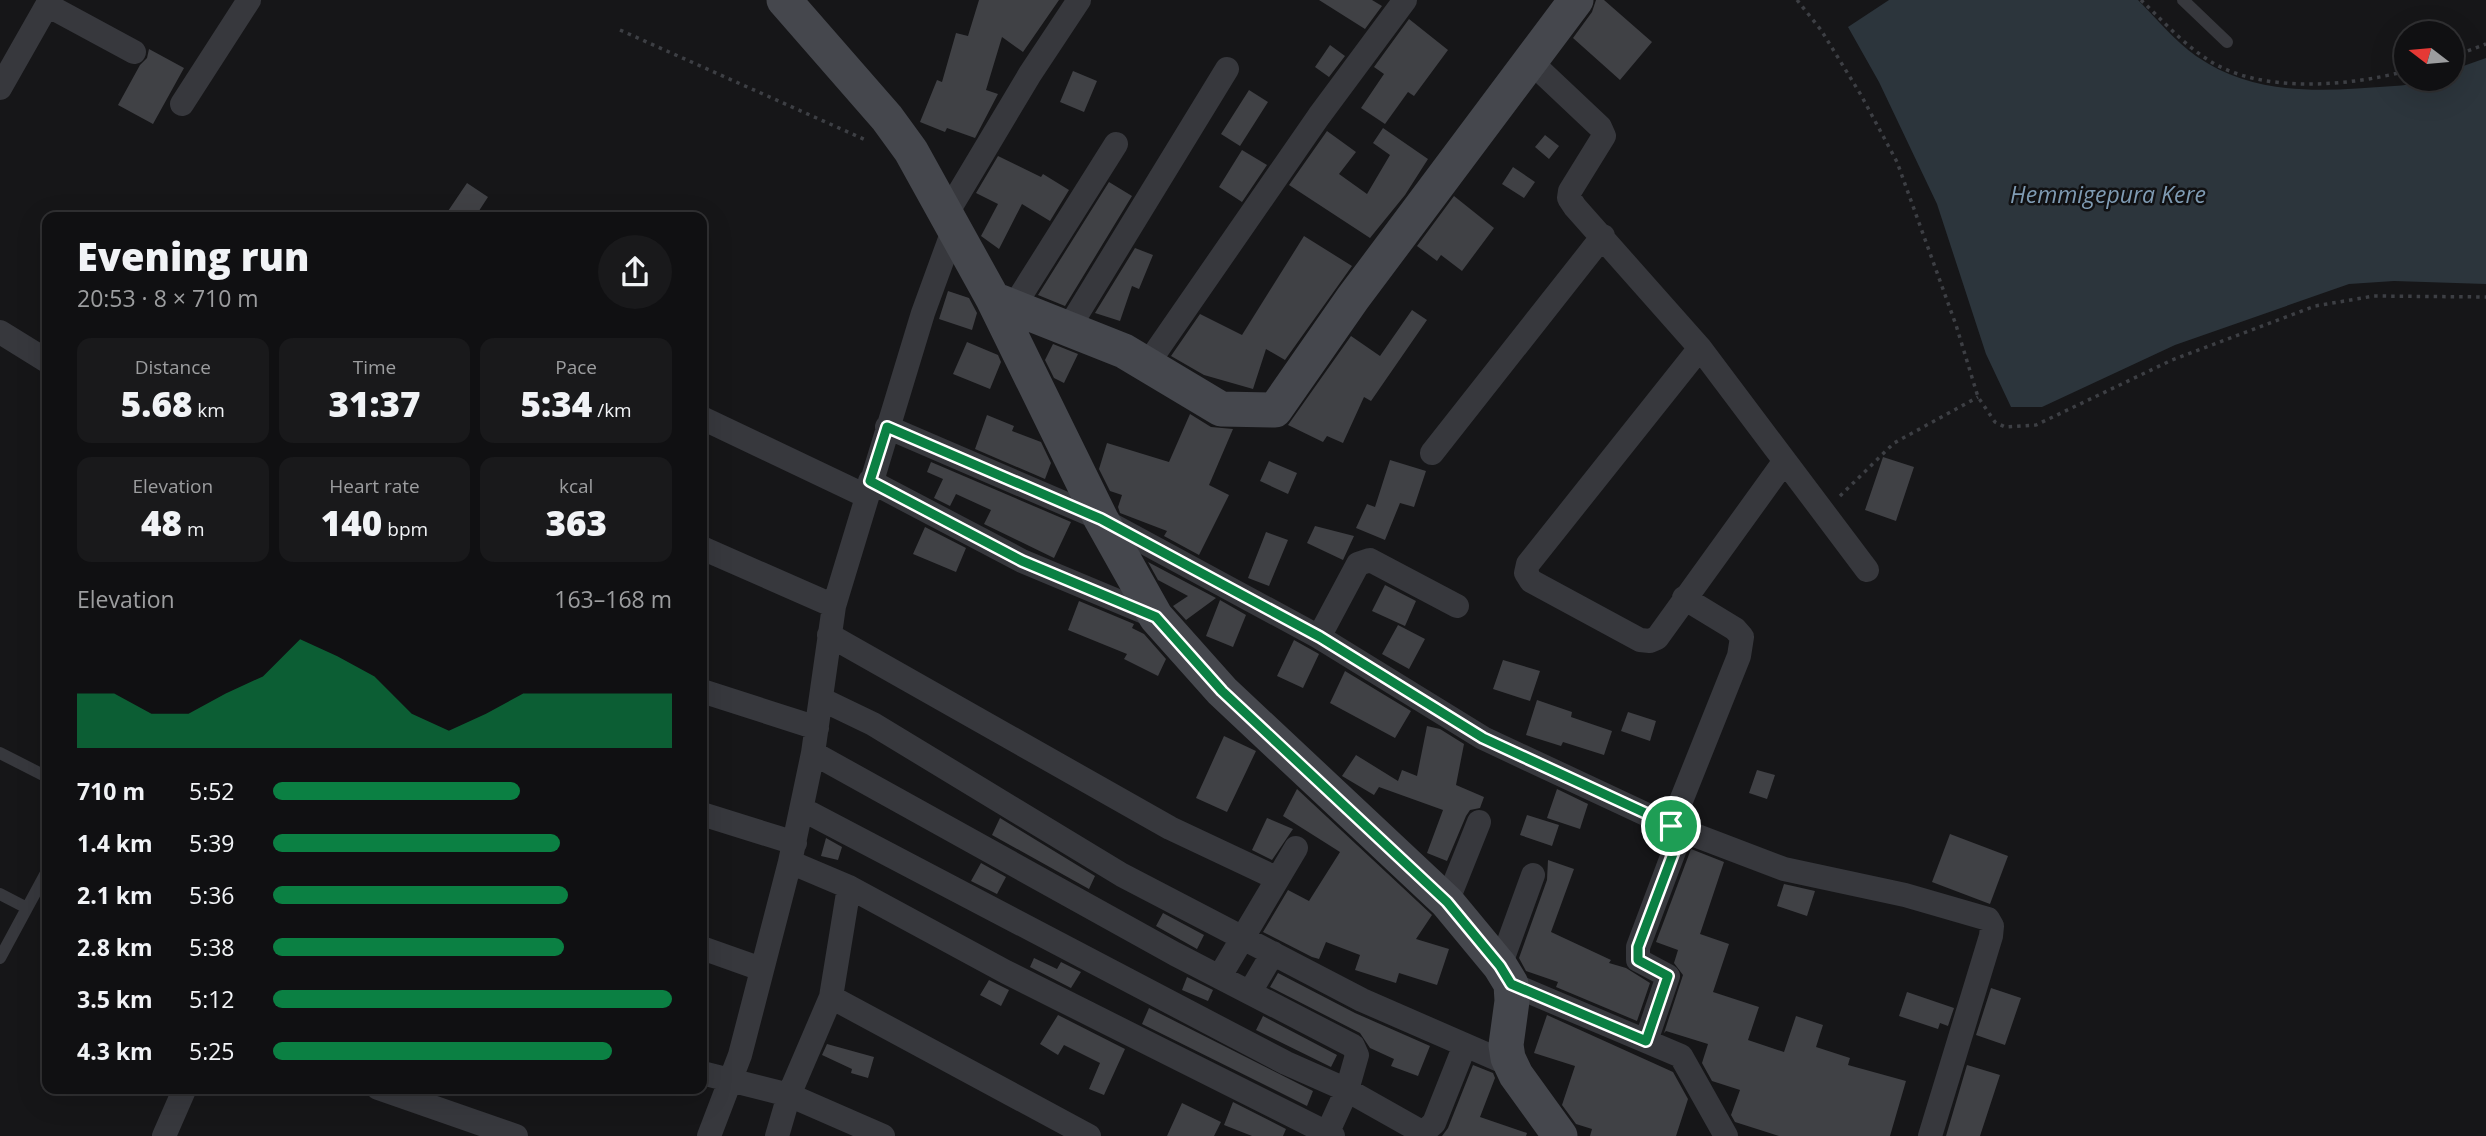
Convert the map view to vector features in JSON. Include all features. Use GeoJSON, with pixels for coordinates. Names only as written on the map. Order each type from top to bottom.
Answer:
{"type":"FeatureCollection","features":[{"type":"Feature","properties":{"kind":"street"},"geometry":{"type":"LineString","coordinates":[[183,104],[249,0]]}},
{"type":"Feature","properties":{"kind":"street"},"geometry":{"type":"LineString","coordinates":[[784,0],[887,118],[911,151],[1004,303],[1101,519],[1156,617],[1222,691],[1447,902],[1505,975],[1512,1001],[1506,1045],[1511,1065],[1560,1136]]}},
{"type":"Feature","properties":{"kind":"street"},"geometry":{"type":"LineString","coordinates":[[709,1136],[740,1055],[792,852],[815,741],[834,606],[951,220],[1030,74],[1079,0]]}},
{"type":"Feature","properties":{"kind":"street"},"geometry":{"type":"LineString","coordinates":[[1146,366],[1319,116],[1405,0]]}},
{"type":"Feature","properties":{"kind":"street"},"geometry":{"type":"LineString","coordinates":[[1004,303],[1124,351],[1221,409],[1275,410],[1353,298],[1576,0]]}},
{"type":"Feature","properties":{"kind":"street"},"geometry":{"type":"LineString","coordinates":[[0,89],[49,3],[134,52]]}},
{"type":"Feature","properties":{"kind":"street"},"geometry":{"type":"LineString","coordinates":[[1530,61],[1600,127],[1604,136],[1570,191],[1569,198],[1700,348],[1867,570]]}},
{"type":"Feature","properties":{"kind":"street"},"geometry":{"type":"LineString","coordinates":[[1068,329],[1227,69]]}},
{"type":"Feature","properties":{"kind":"street"},"geometry":{"type":"LineString","coordinates":[[1004,303],[1116,144]]}},
{"type":"Feature","properties":{"kind":"street"},"geometry":{"type":"LineString","coordinates":[[1432,453],[1603,236]]}},
{"type":"Feature","properties":{"kind":"street"},"geometry":{"type":"LineString","coordinates":[[0,331],[42,358]]}},
{"type":"Feature","properties":{"kind":"street"},"geometry":{"type":"LineString","coordinates":[[1700,348],[1528,564],[1526,573],[1531,581],[1640,640],[1650,641],[1657,638],[1784,462]]}},
{"type":"Feature","properties":{"kind":"street"},"geometry":{"type":"LineString","coordinates":[[707,420],[868,489],[1022,561],[1156,617]]}},
{"type":"Feature","properties":{"kind":"street"},"geometry":{"type":"LineString","coordinates":[[887,427],[1101,519],[1320,637],[1483,738],[1676,828],[1784,869],[1905,895],[1980,915],[1991,922],[1991,936],[1930,1136]]}},
{"type":"Feature","properties":{"kind":"street"},"geometry":{"type":"LineString","coordinates":[[707,550],[834,606]]}},
{"type":"Feature","properties":{"kind":"street"},"geometry":{"type":"LineString","coordinates":[[1320,637],[1358,564],[1370,560],[1457,606]]}},
{"type":"Feature","properties":{"kind":"street"},"geometry":{"type":"LineString","coordinates":[[1646,1041],[1668,976],[1638,960],[1638,947],[1676,828],[1738,656],[1742,637],[1735,629],[1684,598]]}},
{"type":"Feature","properties":{"kind":"street"},"geometry":{"type":"LineString","coordinates":[[829,635],[1170,828],[1276,878]]}},
{"type":"Feature","properties":{"kind":"street"},"geometry":{"type":"LineString","coordinates":[[707,693],[815,741],[1220,976],[1353,1046],[1357,1055],[1329,1135],[1006,972],[849,887],[792,852],[707,816]]}},
{"type":"Feature","properties":{"kind":"street"},"geometry":{"type":"LineString","coordinates":[[821,699],[873,724],[1122,875],[1362,1000],[1511,1065]]}},
{"type":"Feature","properties":{"kind":"street"},"geometry":{"type":"LineString","coordinates":[[802,809],[1286,1063],[1346,1090],[1424,1132],[1434,1123],[1465,1045]]}},
{"type":"Feature","properties":{"kind":"street"},"geometry":{"type":"LineString","coordinates":[[1447,902],[1479,822]]}},
{"type":"Feature","properties":{"kind":"street"},"geometry":{"type":"LineString","coordinates":[[1220,976],[1296,848]]}},
{"type":"Feature","properties":{"kind":"street"},"geometry":{"type":"LineString","coordinates":[[1505,975],[1533,875]]}},
{"type":"Feature","properties":{"kind":"street"},"geometry":{"type":"LineString","coordinates":[[777,1136],[789,1095],[831,997],[849,887]]}},
{"type":"Feature","properties":{"kind":"street"},"geometry":{"type":"LineString","coordinates":[[707,950],[761,968]]}},
{"type":"Feature","properties":{"kind":"street"},"geometry":{"type":"LineString","coordinates":[[1250,992],[1273,953]]}},
{"type":"Feature","properties":{"kind":"street"},"geometry":{"type":"LineString","coordinates":[[1505,975],[1686,1060],[1726,1136]]}},
{"type":"Feature","properties":{"kind":"street"},"geometry":{"type":"LineString","coordinates":[[831,997],[1089,1136]]}},
{"type":"Feature","properties":{"kind":"street"},"geometry":{"type":"LineString","coordinates":[[707,1075],[789,1095],[883,1136]]}},
{"type":"Feature","properties":{"kind":"street"},"geometry":{"type":"LineString","coordinates":[[164,1136],[182,1094]]}},
{"type":"Feature","properties":{"kind":"street"},"geometry":{"type":"LineString","coordinates":[[395,1094],[516,1136]]}},
{"type":"Feature","properties":{"kind":"lane"},"geometry":{"type":"LineString","coordinates":[[2183,0],[2227,42]]}},
{"type":"Feature","properties":{"kind":"lane"},"geometry":{"type":"LineString","coordinates":[[0,753],[42,774]]}},
{"type":"Feature","properties":{"kind":"lane"},"geometry":{"type":"LineString","coordinates":[[0,958],[42,880]]}},
{"type":"Feature","properties":{"kind":"lane"},"geometry":{"type":"LineString","coordinates":[[0,894],[27,908]]}},
{"type":"Feature","properties":{"kind":"path"},"geometry":{"type":"LineString","coordinates":[[1797,0],[1821,30],[1898,162],[1956,325],[1978,397],[1995,422],[2005,427],[2022,428],[2052,419],[2172,360],[2315,306],[2374,296],[2486,297]]}},
{"type":"Feature","properties":{"kind":"path"},"geometry":{"type":"LineString","coordinates":[[2141,0],[2199,54],[2222,68],[2237,73],[2286,82],[2327,84],[2394,73]]}},
{"type":"Feature","properties":{"kind":"path"},"geometry":{"type":"LineString","coordinates":[[620,30],[891,150],[911,151]]}},
{"type":"Feature","properties":{"kind":"path"},"geometry":{"type":"LineString","coordinates":[[2464,52],[2486,44]]}},
{"type":"Feature","properties":{"kind":"path"},"geometry":{"type":"LineString","coordinates":[[1824,513],[1894,443],[1978,397]]}},
{"type":"Feature","properties":{"kind":"water","name":"Hemmigepura Kere"},"geometry":{"type":"Polygon","coordinates":[[[1889,0],[2138,0],[2196,56],[2219,70],[2267,85],[2317,90],[2394,86],[2394,91],[2464,91],[2464,66],[2486,58],[2486,284],[2394,281],[2349,284],[2175,345],[2042,407],[2011,407],[1986,354],[1937,204],[1879,82],[1848,27],[1889,0]]]}},
{"type":"Feature","properties":{"kind":"building"},"geometry":{"type":"Polygon","coordinates":[[[979,0],[1059,0],[1023,52],[1002,37],[986,90],[998,94],[975,138],[947,128],[945,132],[920,122],[937,80],[942,82],[956,33],[968,36],[979,0]]]}},
{"type":"Feature","properties":{"kind":"building"},"geometry":{"type":"Polygon","coordinates":[[[1319,0],[1372,0],[1382,6],[1365,29],[1319,0]]]}},
{"type":"Feature","properties":{"kind":"building"},"geometry":{"type":"Polygon","coordinates":[[[1596,0],[1604,0],[1652,42],[1620,80],[1573,38],[1592,12],[1596,0]]]}},
{"type":"Feature","properties":{"kind":"building"},"geometry":{"type":"Polygon","coordinates":[[[1409,19],[1448,50],[1414,96],[1408,92],[1385,124],[1361,108],[1384,74],[1374,67],[1409,19]]]}},
{"type":"Feature","properties":{"kind":"building"},"geometry":{"type":"Polygon","coordinates":[[[1330,45],[1345,56],[1329,77],[1315,67],[1330,45]]]}},
{"type":"Feature","properties":{"kind":"building"},"geometry":{"type":"Polygon","coordinates":[[[149,49],[184,68],[153,124],[118,105],[140,65],[147,58],[149,49]]]}},
{"type":"Feature","properties":{"kind":"building"},"geometry":{"type":"Polygon","coordinates":[[[1073,71],[1097,81],[1084,112],[1060,102],[1073,71]]]}},
{"type":"Feature","properties":{"kind":"building"},"geometry":{"type":"Polygon","coordinates":[[[1249,90],[1268,102],[1240,146],[1221,134],[1249,90]]]}},
{"type":"Feature","properties":{"kind":"building"},"geometry":{"type":"Polygon","coordinates":[[[1383,128],[1428,159],[1405,195],[1370,238],[1289,185],[1327,131],[1356,152],[1339,174],[1367,194],[1390,155],[1373,143],[1383,128]]]}},
{"type":"Feature","properties":{"kind":"building"},"geometry":{"type":"Polygon","coordinates":[[[1545,135],[1559,146],[1549,159],[1535,147],[1545,135]]]}},
{"type":"Feature","properties":{"kind":"building"},"geometry":{"type":"Polygon","coordinates":[[[1242,150],[1267,165],[1242,202],[1219,187],[1242,150]]]}},
{"type":"Feature","properties":{"kind":"building"},"geometry":{"type":"Polygon","coordinates":[[[998,156],[1041,177],[1043,174],[1069,190],[1050,221],[1022,204],[999,249],[981,236],[998,204],[976,193],[998,156]]]}},
{"type":"Feature","properties":{"kind":"building"},"geometry":{"type":"Polygon","coordinates":[[[1513,167],[1535,182],[1524,198],[1502,184],[1513,167]]]}},
{"type":"Feature","properties":{"kind":"building"},"geometry":{"type":"Polygon","coordinates":[[[1109,182],[1132,196],[1065,306],[1038,295],[1109,182]]]}},
{"type":"Feature","properties":{"kind":"building"},"geometry":{"type":"Polygon","coordinates":[[[467,183],[488,197],[478,212],[447,212],[467,183]]]}},
{"type":"Feature","properties":{"kind":"building"},"geometry":{"type":"Polygon","coordinates":[[[1454,196],[1494,228],[1462,271],[1441,255],[1437,261],[1417,246],[1454,196]]]}},
{"type":"Feature","properties":{"kind":"building"},"geometry":{"type":"Polygon","coordinates":[[[1304,236],[1352,266],[1285,360],[1266,349],[1253,389],[1204,375],[1171,356],[1200,314],[1242,335],[1304,236]]]}},
{"type":"Feature","properties":{"kind":"building"},"geometry":{"type":"Polygon","coordinates":[[[1135,248],[1153,255],[1139,289],[1132,286],[1120,321],[1095,313],[1135,248]]]}},
{"type":"Feature","properties":{"kind":"building"},"geometry":{"type":"Polygon","coordinates":[[[948,291],[969,298],[977,313],[972,330],[939,319],[948,291]]]}},
{"type":"Feature","properties":{"kind":"building"},"geometry":{"type":"Polygon","coordinates":[[[1412,310],[1427,320],[1371,401],[1364,397],[1343,443],[1327,436],[1323,442],[1288,425],[1351,336],[1380,356],[1412,310]]]}},
{"type":"Feature","properties":{"kind":"building"},"geometry":{"type":"Polygon","coordinates":[[[967,342],[998,355],[1001,362],[990,389],[953,374],[967,342]]]}},
{"type":"Feature","properties":{"kind":"building"},"geometry":{"type":"Polygon","coordinates":[[[1053,344],[1078,354],[1064,383],[1054,378],[1045,360],[1053,344]]]}},
{"type":"Feature","properties":{"kind":"building"},"geometry":{"type":"Polygon","coordinates":[[[1190,414],[1211,427],[1233,429],[1209,485],[1229,495],[1199,555],[1164,536],[1167,531],[1120,513],[1118,507],[1122,495],[1110,491],[1099,469],[1107,443],[1169,462],[1190,414]]]}},
{"type":"Feature","properties":{"kind":"building"},"geometry":{"type":"Polygon","coordinates":[[[987,415],[1014,426],[1012,431],[1041,442],[1051,463],[1045,479],[975,449],[987,415]]]}},
{"type":"Feature","properties":{"kind":"building"},"geometry":{"type":"Polygon","coordinates":[[[1883,457],[1914,467],[1896,521],[1865,510],[1883,457]]]}},
{"type":"Feature","properties":{"kind":"building"},"geometry":{"type":"Polygon","coordinates":[[[1390,460],[1426,471],[1414,507],[1400,503],[1385,540],[1356,528],[1367,504],[1375,507],[1390,460]]]}},
{"type":"Feature","properties":{"kind":"building"},"geometry":{"type":"Polygon","coordinates":[[[1269,461],[1297,473],[1288,494],[1260,481],[1269,461]]]}},
{"type":"Feature","properties":{"kind":"building"},"geometry":{"type":"Polygon","coordinates":[[[931,462],[1071,522],[1054,558],[984,524],[991,510],[956,494],[950,506],[934,498],[943,479],[927,472],[931,462]]]}},
{"type":"Feature","properties":{"kind":"building"},"geometry":{"type":"Polygon","coordinates":[[[1315,526],[1354,536],[1343,560],[1307,543],[1315,526]]]}},
{"type":"Feature","properties":{"kind":"building"},"geometry":{"type":"Polygon","coordinates":[[[925,527],[966,548],[956,572],[913,554],[925,527]]]}},
{"type":"Feature","properties":{"kind":"building"},"geometry":{"type":"Polygon","coordinates":[[[1266,532],[1288,540],[1269,586],[1248,578],[1266,532]]]}},
{"type":"Feature","properties":{"kind":"building"},"geometry":{"type":"Polygon","coordinates":[[[1148,562],[1216,598],[1186,620],[1173,606],[1188,596],[1158,580],[1148,562]]]}},
{"type":"Feature","properties":{"kind":"building"},"geometry":{"type":"Polygon","coordinates":[[[1385,585],[1416,601],[1405,626],[1372,611],[1385,585]]]}},
{"type":"Feature","properties":{"kind":"building"},"geometry":{"type":"Polygon","coordinates":[[[1220,600],[1246,615],[1233,647],[1206,636],[1220,600]]]}},
{"type":"Feature","properties":{"kind":"building"},"geometry":{"type":"Polygon","coordinates":[[[1079,601],[1134,624],[1132,628],[1144,634],[1166,659],[1158,676],[1124,659],[1127,654],[1068,630],[1079,601]]]}},
{"type":"Feature","properties":{"kind":"building"},"geometry":{"type":"Polygon","coordinates":[[[1398,625],[1425,639],[1409,669],[1382,654],[1398,625]]]}},
{"type":"Feature","properties":{"kind":"building"},"geometry":{"type":"Polygon","coordinates":[[[1294,640],[1319,654],[1303,688],[1277,676],[1294,640]]]}},
{"type":"Feature","properties":{"kind":"building"},"geometry":{"type":"Polygon","coordinates":[[[1503,660],[1540,671],[1530,701],[1493,689],[1503,660]]]}},
{"type":"Feature","properties":{"kind":"building"},"geometry":{"type":"Polygon","coordinates":[[[1345,671],[1411,711],[1395,738],[1330,703],[1345,671]]]}},
{"type":"Feature","properties":{"kind":"building"},"geometry":{"type":"Polygon","coordinates":[[[1537,700],[1572,712],[1571,717],[1612,731],[1604,755],[1563,742],[1561,746],[1526,735],[1537,700]]]}},
{"type":"Feature","properties":{"kind":"building"},"geometry":{"type":"Polygon","coordinates":[[[1628,712],[1656,721],[1650,741],[1621,731],[1628,712]]]}},
{"type":"Feature","properties":{"kind":"building"},"geometry":{"type":"Polygon","coordinates":[[[1427,726],[1440,729],[1464,744],[1456,785],[1484,797],[1480,808],[1470,810],[1466,816],[1447,861],[1427,853],[1443,810],[1379,787],[1374,795],[1342,776],[1356,755],[1398,781],[1402,770],[1417,776],[1427,726]]]}},
{"type":"Feature","properties":{"kind":"building"},"geometry":{"type":"Polygon","coordinates":[[[1224,736],[1256,751],[1227,812],[1196,798],[1224,736]]]}},
{"type":"Feature","properties":{"kind":"building"},"geometry":{"type":"Polygon","coordinates":[[[1757,770],[1775,775],[1767,799],[1749,793],[1757,770]]]}},
{"type":"Feature","properties":{"kind":"building"},"geometry":{"type":"Polygon","coordinates":[[[1297,789],[1432,915],[1416,939],[1449,949],[1437,985],[1399,973],[1396,983],[1355,970],[1360,955],[1326,942],[1319,959],[1263,932],[1288,890],[1309,901],[1340,852],[1283,816],[1297,789]]]}},
{"type":"Feature","properties":{"kind":"building"},"geometry":{"type":"Polygon","coordinates":[[[1557,789],[1588,804],[1580,829],[1547,818],[1557,789]]]}},
{"type":"Feature","properties":{"kind":"building"},"geometry":{"type":"Polygon","coordinates":[[[1527,815],[1559,825],[1552,846],[1520,835],[1527,815]]]}},
{"type":"Feature","properties":{"kind":"building"},"geometry":{"type":"Polygon","coordinates":[[[1000,818],[1095,876],[1089,889],[992,835],[1000,818]]]}},
{"type":"Feature","properties":{"kind":"building"},"geometry":{"type":"Polygon","coordinates":[[[1267,818],[1293,829],[1272,860],[1252,850],[1267,818]]]}},
{"type":"Feature","properties":{"kind":"building"},"geometry":{"type":"Polygon","coordinates":[[[1950,834],[2008,856],[1990,904],[1932,882],[1950,834]]]}},
{"type":"Feature","properties":{"kind":"building"},"geometry":{"type":"Polygon","coordinates":[[[826,838],[842,847],[838,860],[821,856],[826,838]]]}},
{"type":"Feature","properties":{"kind":"building"},"geometry":{"type":"Polygon","coordinates":[[[1691,849],[1724,862],[1700,934],[1729,944],[1713,992],[1759,1007],[1748,1040],[1784,1052],[1796,1016],[1823,1025],[1816,1047],[1850,1058],[1848,1065],[1906,1081],[1890,1136],[1779,1136],[1735,1122],[1731,1115],[1740,1090],[1712,1081],[1702,1063],[1708,1044],[1666,1031],[1664,1033],[1683,975],[1674,963],[1678,950],[1656,942],[1691,849]]]}},
{"type":"Feature","properties":{"kind":"building"},"geometry":{"type":"Polygon","coordinates":[[[1548,860],[1574,869],[1551,932],[1611,960],[1609,963],[1626,968],[1650,983],[1637,1021],[1556,987],[1558,982],[1526,971],[1519,958],[1547,880],[1548,860]]]}},
{"type":"Feature","properties":{"kind":"building"},"geometry":{"type":"Polygon","coordinates":[[[981,863],[1006,877],[997,894],[971,881],[981,863]]]}},
{"type":"Feature","properties":{"kind":"building"},"geometry":{"type":"Polygon","coordinates":[[[1784,884],[1815,891],[1807,916],[1777,906],[1784,884]]]}},
{"type":"Feature","properties":{"kind":"building"},"geometry":{"type":"Polygon","coordinates":[[[1163,913],[1204,935],[1197,949],[1156,926],[1163,913]]]}},
{"type":"Feature","properties":{"kind":"building"},"geometry":{"type":"Polygon","coordinates":[[[1034,958],[1057,969],[1061,962],[1081,972],[1071,988],[1030,967],[1034,958]]]}},
{"type":"Feature","properties":{"kind":"building"},"geometry":{"type":"Polygon","coordinates":[[[1278,973],[1355,1013],[1430,1046],[1418,1076],[1391,1066],[1394,1059],[1370,1048],[1360,1033],[1270,987],[1278,973]]]}},
{"type":"Feature","properties":{"kind":"building"},"geometry":{"type":"Polygon","coordinates":[[[1187,977],[1213,990],[1208,1001],[1182,990],[1187,977]]]}},
{"type":"Feature","properties":{"kind":"building"},"geometry":{"type":"Polygon","coordinates":[[[989,980],[1009,990],[1001,1006],[980,995],[989,980]]]}},
{"type":"Feature","properties":{"kind":"building"},"geometry":{"type":"Polygon","coordinates":[[[1991,988],[2021,998],[2005,1045],[1976,1035],[1991,988]]]}},
{"type":"Feature","properties":{"kind":"building"},"geometry":{"type":"Polygon","coordinates":[[[1907,992],[1954,1008],[1948,1026],[1940,1023],[1938,1029],[1899,1016],[1907,992]]]}},
{"type":"Feature","properties":{"kind":"building"},"geometry":{"type":"Polygon","coordinates":[[[1149,1008],[1313,1091],[1307,1106],[1142,1024],[1149,1008]]]}},
{"type":"Feature","properties":{"kind":"building"},"geometry":{"type":"Polygon","coordinates":[[[1058,1015],[1125,1049],[1104,1095],[1089,1089],[1100,1063],[1064,1045],[1058,1055],[1040,1044],[1058,1015]]]}},
{"type":"Feature","properties":{"kind":"building"},"geometry":{"type":"Polygon","coordinates":[[[1547,1015],[1673,1072],[1688,1099],[1676,1136],[1590,1136],[1592,1129],[1576,1124],[1562,1105],[1575,1066],[1534,1053],[1547,1015]]]}},
{"type":"Feature","properties":{"kind":"building"},"geometry":{"type":"Polygon","coordinates":[[[1263,1016],[1337,1055],[1331,1067],[1256,1030],[1263,1016]]]}},
{"type":"Feature","properties":{"kind":"building"},"geometry":{"type":"Polygon","coordinates":[[[827,1044],[874,1057],[868,1078],[851,1073],[852,1069],[822,1055],[827,1044]]]}},
{"type":"Feature","properties":{"kind":"building"},"geometry":{"type":"Polygon","coordinates":[[[1473,1065],[1493,1073],[1495,1078],[1480,1117],[1527,1133],[1526,1136],[1442,1136],[1448,1128],[1473,1065]]]}},
{"type":"Feature","properties":{"kind":"building"},"geometry":{"type":"Polygon","coordinates":[[[1967,1065],[2000,1075],[1980,1136],[1946,1136],[1967,1065]]]}},
{"type":"Feature","properties":{"kind":"building"},"geometry":{"type":"Polygon","coordinates":[[[1233,1102],[1286,1129],[1283,1136],[1252,1136],[1224,1125],[1233,1102]]]}},
{"type":"Feature","properties":{"kind":"building"},"geometry":{"type":"Polygon","coordinates":[[[1182,1103],[1221,1122],[1214,1136],[1167,1136],[1182,1103]]]}},
{"type":"Feature","properties":{"kind":"route"},"geometry":{"type":"LineString","coordinates":[[887,427],[1101,519],[1320,637],[1452,722],[1671,826],[1682,830],[1638,947],[1638,960],[1644,965],[1665,972],[1668,976],[1646,1041],[1511,984],[1500,966],[1447,902],[1222,691],[1194,663],[1156,617],[1069,583],[1022,561],[870,481],[887,427]]}}]}
